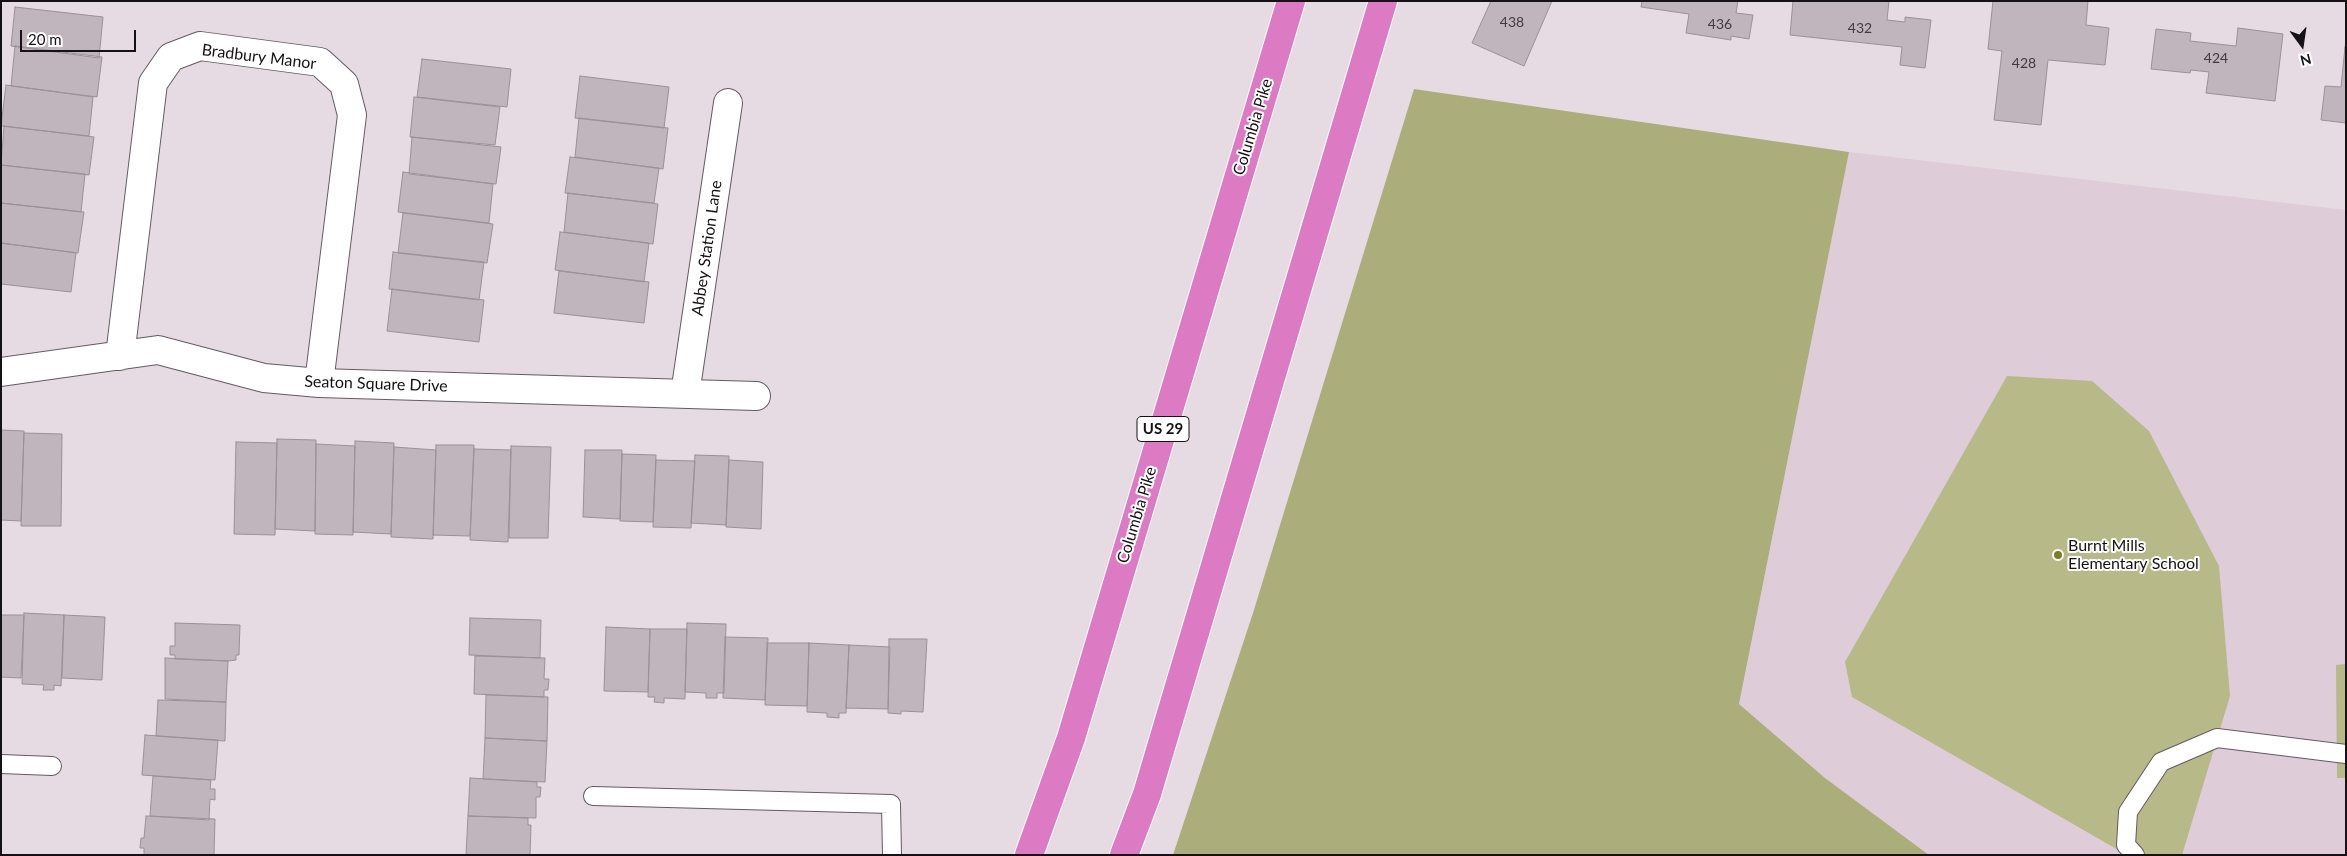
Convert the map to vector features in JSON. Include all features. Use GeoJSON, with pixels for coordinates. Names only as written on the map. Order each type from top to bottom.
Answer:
{"type":"FeatureCollection","features":[{"type":"Feature","properties":{"kind":"highway","name":"Columbia Pike"},"geometry":{"type":"LineString","coordinates":[[1029,855],[1071,738],[1291,1]]}},
{"type":"Feature","properties":{"kind":"highway"},"geometry":{"type":"LineString","coordinates":[[1124,855],[1148,794],[1383,1]]}},
{"type":"Feature","properties":{"kind":"street","name":"Bradbury Manor"},"geometry":{"type":"LineString","coordinates":[[120,356],[154,83],[171,58],[200,46],[320,62],[344,84],[352,115],[319,383]]}},
{"type":"Feature","properties":{"kind":"street","name":"Abbey Station Lane"},"geometry":{"type":"LineString","coordinates":[[685,394],[728,102]]}},
{"type":"Feature","properties":{"kind":"street","name":"Seaton Square Drive"},"geometry":{"type":"LineString","coordinates":[[1,372],[158,350],[264,378],[319,383],[756,396]]}},
{"type":"Feature","properties":{"kind":"lane"},"geometry":{"type":"LineString","coordinates":[[2135,855],[2126,845],[2128,812],[2161,762],[2217,738],[2346,754]]}},
{"type":"Feature","properties":{"kind":"lane"},"geometry":{"type":"LineString","coordinates":[[1,764],[52,766]]}},
{"type":"Feature","properties":{"kind":"lane"},"geometry":{"type":"LineString","coordinates":[[593,796],[891,804],[892,855]]}},
{"type":"Feature","properties":{"kind":"shaded area","name":"Burnt Mills Elementary School"},"geometry":{"type":"Polygon","coordinates":[[[1849,152],[2346,210],[2346,855],[1929,855],[1825,778],[1739,704],[1849,152]]]}},
{"type":"Feature","properties":{"kind":"green space"},"geometry":{"type":"Polygon","coordinates":[[[1414,89],[1849,152],[1739,704],[1825,778],[1929,855],[1173,855],[1253,613],[1414,89]]]}},
{"type":"Feature","properties":{"kind":"green space"},"geometry":{"type":"Polygon","coordinates":[[[2007,376],[2092,381],[2149,431],[2219,566],[2230,696],[2182,855],[2127,855],[1852,697],[1845,662],[2007,376]]]}},
{"type":"Feature","properties":{"kind":"green space"},"geometry":{"type":"Polygon","coordinates":[[[2346,664],[2346,778],[2337,778],[2336,665],[2346,664]]]}},
{"type":"Feature","properties":{"kind":"building"},"geometry":{"type":"Polygon","coordinates":[[[1491,1],[1552,1],[1524,66],[1472,43],[1491,1]]]}},
{"type":"Feature","properties":{"kind":"building"},"geometry":{"type":"Polygon","coordinates":[[[1642,1],[1738,1],[1736,13],[1753,15],[1749,39],[1731,36],[1731,40],[1686,33],[1689,14],[1641,7],[1642,1]]]}},
{"type":"Feature","properties":{"kind":"building"},"geometry":{"type":"Polygon","coordinates":[[[1793,1],[1889,1],[1887,20],[1905,22],[1905,17],[1931,20],[1925,68],[1900,65],[1902,47],[1790,35],[1793,1]]]}},
{"type":"Feature","properties":{"kind":"building"},"geometry":{"type":"Polygon","coordinates":[[[1993,1],[2088,1],[2086,25],[2109,28],[2105,65],[2048,60],[2041,125],[1994,120],[2002,51],[1988,49],[1993,1]]]}},
{"type":"Feature","properties":{"kind":"building"},"geometry":{"type":"Polygon","coordinates":[[[15,7],[103,17],[99,58],[11,46],[15,7]]]}},
{"type":"Feature","properties":{"kind":"building"},"geometry":{"type":"Polygon","coordinates":[[[2238,28],[2283,34],[2275,101],[2206,93],[2209,72],[2191,70],[2190,73],[2151,69],[2156,29],[2191,33],[2190,41],[2236,46],[2238,28]]]}},
{"type":"Feature","properties":{"kind":"building"},"geometry":{"type":"Polygon","coordinates":[[[15,46],[102,57],[97,97],[11,86],[15,46]]]}},
{"type":"Feature","properties":{"kind":"building"},"geometry":{"type":"Polygon","coordinates":[[[2345,47],[2346,123],[2321,120],[2325,86],[2341,87],[2345,47]]]}},
{"type":"Feature","properties":{"kind":"building"},"geometry":{"type":"Polygon","coordinates":[[[422,59],[511,69],[507,107],[417,97],[422,59]]]}},
{"type":"Feature","properties":{"kind":"building"},"geometry":{"type":"Polygon","coordinates":[[[580,76],[669,87],[664,128],[575,118],[580,76]]]}},
{"type":"Feature","properties":{"kind":"building"},"geometry":{"type":"Polygon","coordinates":[[[6,85],[93,97],[89,136],[1,126],[6,85]]]}},
{"type":"Feature","properties":{"kind":"building"},"geometry":{"type":"Polygon","coordinates":[[[414,97],[500,107],[495,145],[410,137],[414,97]]]}},
{"type":"Feature","properties":{"kind":"building"},"geometry":{"type":"Polygon","coordinates":[[[579,118],[668,128],[663,169],[575,157],[579,118]]]}},
{"type":"Feature","properties":{"kind":"building"},"geometry":{"type":"Polygon","coordinates":[[[4,126],[94,137],[89,175],[1,165],[4,126]]]}},
{"type":"Feature","properties":{"kind":"building"},"geometry":{"type":"Polygon","coordinates":[[[412,137],[501,147],[496,184],[409,174],[412,137]]]}},
{"type":"Feature","properties":{"kind":"building"},"geometry":{"type":"Polygon","coordinates":[[[570,157],[659,168],[654,203],[565,193],[570,157]]]}},
{"type":"Feature","properties":{"kind":"building"},"geometry":{"type":"Polygon","coordinates":[[[1,165],[85,174],[81,212],[1,203],[1,165]]]}},
{"type":"Feature","properties":{"kind":"building"},"geometry":{"type":"Polygon","coordinates":[[[403,172],[493,184],[489,223],[398,212],[403,172]]]}},
{"type":"Feature","properties":{"kind":"building"},"geometry":{"type":"Polygon","coordinates":[[[568,193],[658,204],[653,244],[564,232],[568,193]]]}},
{"type":"Feature","properties":{"kind":"building"},"geometry":{"type":"Polygon","coordinates":[[[1,203],[84,212],[78,253],[1,243],[1,203]]]}},
{"type":"Feature","properties":{"kind":"building"},"geometry":{"type":"Polygon","coordinates":[[[403,213],[493,224],[487,263],[398,253],[403,213]]]}},
{"type":"Feature","properties":{"kind":"building"},"geometry":{"type":"Polygon","coordinates":[[[560,232],[649,243],[644,282],[555,270],[560,232]]]}},
{"type":"Feature","properties":{"kind":"building"},"geometry":{"type":"Polygon","coordinates":[[[1,243],[76,253],[71,292],[1,284],[1,243]]]}},
{"type":"Feature","properties":{"kind":"building"},"geometry":{"type":"Polygon","coordinates":[[[393,252],[484,262],[479,300],[389,289],[393,252]]]}},
{"type":"Feature","properties":{"kind":"building"},"geometry":{"type":"Polygon","coordinates":[[[559,271],[649,282],[644,323],[554,313],[559,271]]]}},
{"type":"Feature","properties":{"kind":"building"},"geometry":{"type":"Polygon","coordinates":[[[392,289],[484,300],[479,342],[387,331],[392,289]]]}},
{"type":"Feature","properties":{"kind":"building"},"geometry":{"type":"Polygon","coordinates":[[[1,430],[24,431],[21,521],[1,520],[1,430]]]}},
{"type":"Feature","properties":{"kind":"building"},"geometry":{"type":"Polygon","coordinates":[[[24,433],[62,434],[61,526],[21,526],[24,433]]]}},
{"type":"Feature","properties":{"kind":"building"},"geometry":{"type":"Polygon","coordinates":[[[277,439],[316,440],[315,531],[275,529],[277,439]]]}},
{"type":"Feature","properties":{"kind":"building"},"geometry":{"type":"Polygon","coordinates":[[[355,441],[394,443],[391,534],[353,532],[355,441]]]}},
{"type":"Feature","properties":{"kind":"building"},"geometry":{"type":"Polygon","coordinates":[[[236,442],[277,443],[275,535],[234,534],[236,442]]]}},
{"type":"Feature","properties":{"kind":"building"},"geometry":{"type":"Polygon","coordinates":[[[316,444],[355,446],[353,535],[315,534],[316,444]]]}},
{"type":"Feature","properties":{"kind":"building"},"geometry":{"type":"Polygon","coordinates":[[[436,445],[474,445],[470,536],[433,535],[436,445]]]}},
{"type":"Feature","properties":{"kind":"building"},"geometry":{"type":"Polygon","coordinates":[[[511,446],[551,447],[548,538],[509,538],[511,446]]]}},
{"type":"Feature","properties":{"kind":"building"},"geometry":{"type":"Polygon","coordinates":[[[394,447],[436,450],[433,539],[391,537],[394,447]]]}},
{"type":"Feature","properties":{"kind":"building"},"geometry":{"type":"Polygon","coordinates":[[[474,449],[511,450],[508,542],[470,540],[474,449]]]}},
{"type":"Feature","properties":{"kind":"building"},"geometry":{"type":"Polygon","coordinates":[[[585,450],[622,450],[620,519],[583,517],[585,450]]]}},
{"type":"Feature","properties":{"kind":"building"},"geometry":{"type":"Polygon","coordinates":[[[622,454],[656,455],[653,522],[620,521],[622,454]]]}},
{"type":"Feature","properties":{"kind":"building"},"geometry":{"type":"Polygon","coordinates":[[[695,455],[729,456],[726,525],[691,523],[695,455]]]}},
{"type":"Feature","properties":{"kind":"building"},"geometry":{"type":"Polygon","coordinates":[[[656,460],[695,461],[691,528],[653,527],[656,460]]]}},
{"type":"Feature","properties":{"kind":"building"},"geometry":{"type":"Polygon","coordinates":[[[729,460],[763,462],[761,529],[726,527],[729,460]]]}},
{"type":"Feature","properties":{"kind":"building"},"geometry":{"type":"Polygon","coordinates":[[[24,613],[64,615],[61,686],[54,685],[54,690],[43,690],[44,685],[22,684],[24,613]]]}},
{"type":"Feature","properties":{"kind":"building"},"geometry":{"type":"Polygon","coordinates":[[[1,615],[24,615],[21,678],[1,677],[1,615]]]}},
{"type":"Feature","properties":{"kind":"building"},"geometry":{"type":"Polygon","coordinates":[[[64,615],[105,617],[102,680],[62,678],[64,615]]]}},
{"type":"Feature","properties":{"kind":"building"},"geometry":{"type":"Polygon","coordinates":[[[470,618],[541,620],[540,658],[469,655],[470,618]]]}},
{"type":"Feature","properties":{"kind":"building"},"geometry":{"type":"Polygon","coordinates":[[[175,623],[240,625],[239,655],[236,655],[236,660],[228,661],[175,659],[175,655],[170,655],[170,646],[175,646],[175,623]]]}},
{"type":"Feature","properties":{"kind":"building"},"geometry":{"type":"Polygon","coordinates":[[[687,623],[726,624],[724,693],[717,693],[717,698],[706,698],[706,693],[685,692],[687,623]]]}},
{"type":"Feature","properties":{"kind":"building"},"geometry":{"type":"Polygon","coordinates":[[[606,627],[650,629],[648,692],[604,691],[606,627]]]}},
{"type":"Feature","properties":{"kind":"building"},"geometry":{"type":"Polygon","coordinates":[[[650,629],[687,629],[685,699],[664,698],[664,703],[654,702],[655,697],[648,697],[650,629]]]}},
{"type":"Feature","properties":{"kind":"building"},"geometry":{"type":"Polygon","coordinates":[[[725,637],[768,638],[765,700],[723,698],[725,637]]]}},
{"type":"Feature","properties":{"kind":"building"},"geometry":{"type":"Polygon","coordinates":[[[889,639],[927,639],[923,712],[901,711],[901,714],[888,713],[889,639]]]}},
{"type":"Feature","properties":{"kind":"building"},"geometry":{"type":"Polygon","coordinates":[[[767,643],[809,643],[807,706],[765,705],[767,643]]]}},
{"type":"Feature","properties":{"kind":"building"},"geometry":{"type":"Polygon","coordinates":[[[809,643],[849,645],[846,713],[839,713],[839,718],[827,717],[827,713],[807,712],[809,643]]]}},
{"type":"Feature","properties":{"kind":"building"},"geometry":{"type":"Polygon","coordinates":[[[849,645],[890,647],[888,709],[846,708],[849,645]]]}},
{"type":"Feature","properties":{"kind":"building"},"geometry":{"type":"Polygon","coordinates":[[[475,656],[545,658],[544,679],[549,679],[548,690],[544,690],[544,697],[474,694],[475,656]]]}},
{"type":"Feature","properties":{"kind":"building"},"geometry":{"type":"Polygon","coordinates":[[[165,658],[228,661],[226,702],[165,699],[165,658]]]}},
{"type":"Feature","properties":{"kind":"building"},"geometry":{"type":"Polygon","coordinates":[[[486,695],[548,697],[547,741],[485,738],[486,695]]]}},
{"type":"Feature","properties":{"kind":"building"},"geometry":{"type":"Polygon","coordinates":[[[158,700],[226,702],[225,741],[156,736],[158,700]]]}},
{"type":"Feature","properties":{"kind":"building"},"geometry":{"type":"Polygon","coordinates":[[[145,735],[218,740],[215,780],[142,775],[145,735]]]}},
{"type":"Feature","properties":{"kind":"building"},"geometry":{"type":"Polygon","coordinates":[[[485,738],[547,741],[545,782],[483,779],[485,738]]]}},
{"type":"Feature","properties":{"kind":"building"},"geometry":{"type":"Polygon","coordinates":[[[153,776],[211,780],[210,789],[215,789],[215,800],[210,799],[209,820],[150,816],[153,776]]]}},
{"type":"Feature","properties":{"kind":"building"},"geometry":{"type":"Polygon","coordinates":[[[470,778],[537,782],[537,787],[541,787],[540,797],[536,797],[536,818],[468,816],[470,778]]]}},
{"type":"Feature","properties":{"kind":"building"},"geometry":{"type":"Polygon","coordinates":[[[146,816],[215,819],[214,855],[144,855],[144,848],[140,848],[141,838],[144,838],[146,816]]]}},
{"type":"Feature","properties":{"kind":"building"},"geometry":{"type":"Polygon","coordinates":[[[468,816],[528,818],[528,825],[531,825],[530,855],[466,855],[468,816]]]}},
{"type":"Feature","properties":{"kind":"place","name":"Burnt Mills Elementary School"},"geometry":{"type":"Point","coordinates":[2058,555]}}]}
